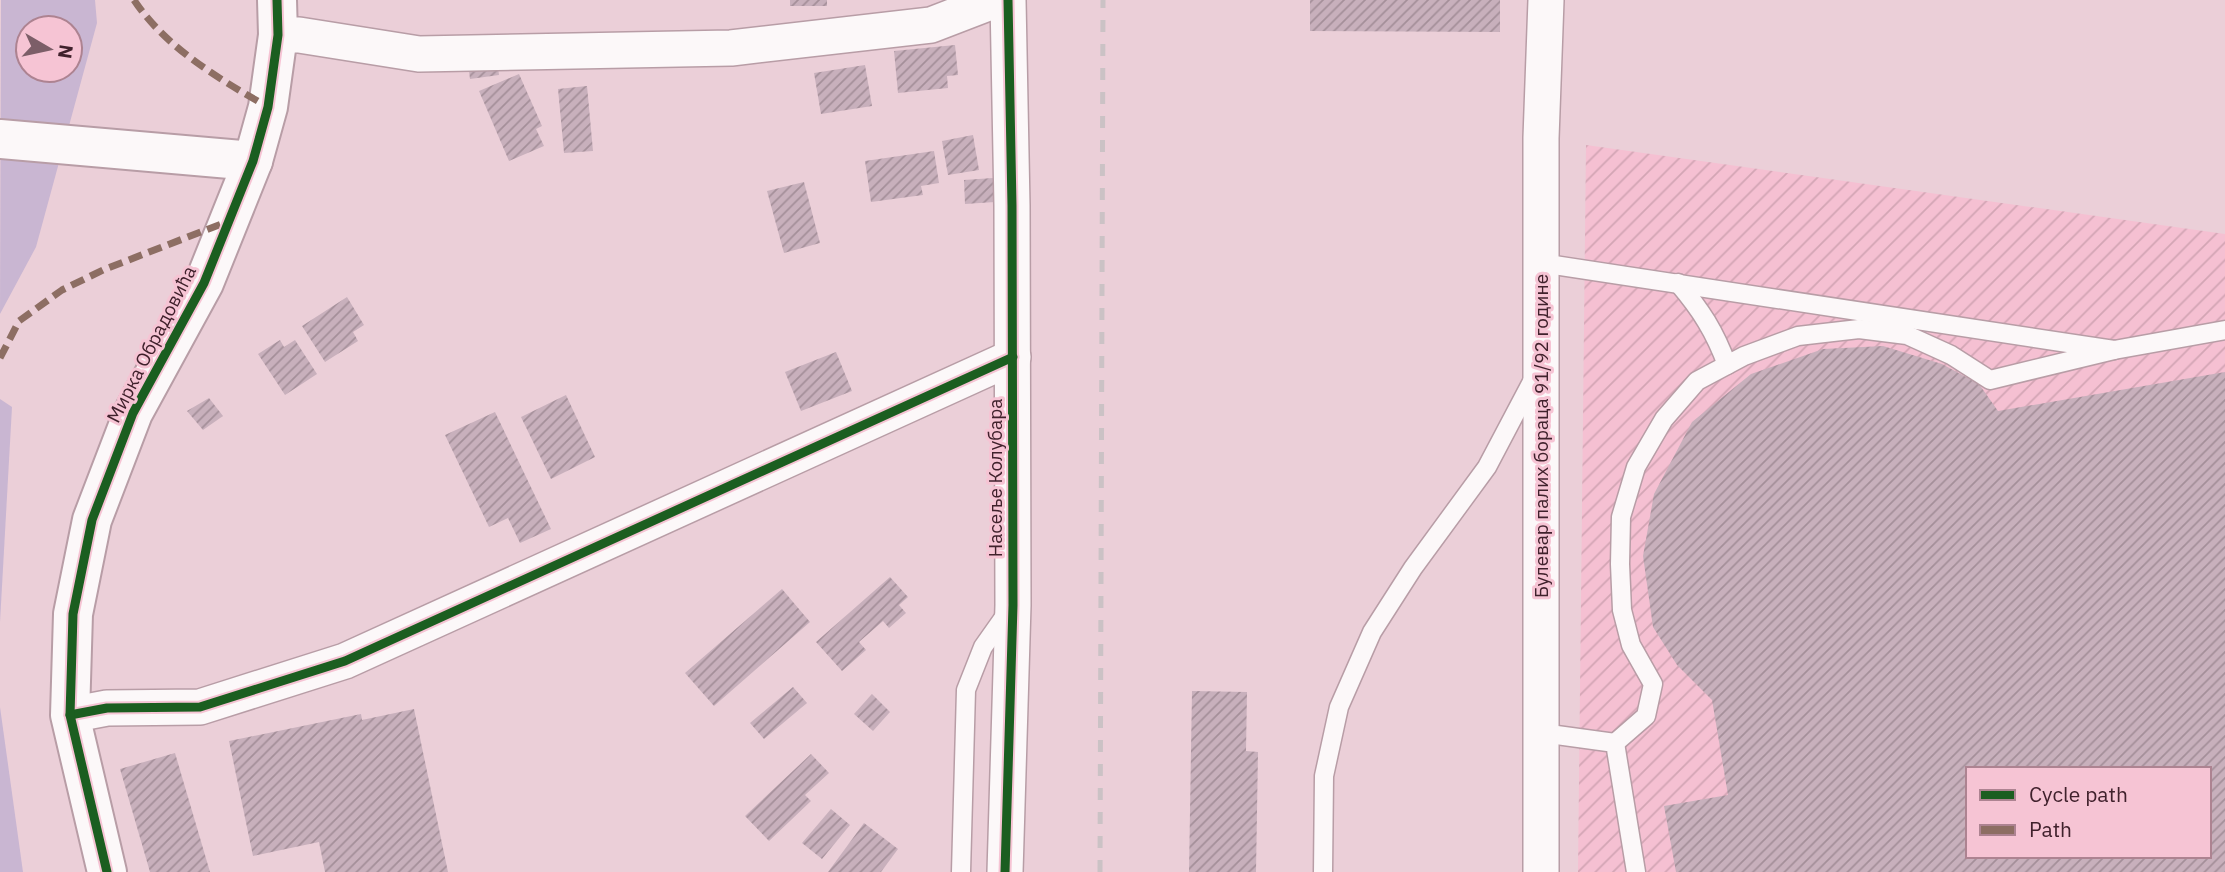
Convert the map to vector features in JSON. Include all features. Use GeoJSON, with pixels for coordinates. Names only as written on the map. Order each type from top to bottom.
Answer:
{"type":"FeatureCollection","features":[{"type":"Feature","properties":{"kind":"street"},"geometry":{"type":"LineString","coordinates":[[278,18],[299,35],[419,54],[732,48],[931,25],[996,0]]}},
{"type":"Feature","properties":{"kind":"street","name":"Насеље Колубара"},"geometry":{"type":"LineString","coordinates":[[1005,872],[1013,605],[1008,0]]}},
{"type":"Feature","properties":{"kind":"street","name":"Булевар палих бораца 91/92 године"},"geometry":{"type":"LineString","coordinates":[[1541,872],[1541,138],[1546,0]]}},
{"type":"Feature","properties":{"kind":"street","name":"Мирка Обрадовића"},"geometry":{"type":"LineString","coordinates":[[107,872],[71,715],[74,614],[92,520],[133,413],[204,283],[253,161],[268,107],[278,18]]}},
{"type":"Feature","properties":{"kind":"street"},"geometry":{"type":"LineString","coordinates":[[0,139],[253,161]]}},
{"type":"Feature","properties":{"kind":"street"},"geometry":{"type":"LineString","coordinates":[[71,715],[107,708],[200,707],[345,661],[1013,357]]}},
{"type":"Feature","properties":{"kind":"lane"},"geometry":{"type":"LineString","coordinates":[[1541,263],[2114,350]]}},
{"type":"Feature","properties":{"kind":"lane"},"geometry":{"type":"LineString","coordinates":[[1678,284],[1702,311],[1727,365]]}},
{"type":"Feature","properties":{"kind":"lane"},"geometry":{"type":"LineString","coordinates":[[1542,733],[1615,743],[1646,716],[1653,684],[1631,645],[1622,610],[1621,517],[1636,467],[1664,419],[1697,381],[1727,365],[1798,336],[1859,329],[1906,335],[1951,355],[1990,380],[2114,350],[2225,330]]}},
{"type":"Feature","properties":{"kind":"lane"},"geometry":{"type":"LineString","coordinates":[[1323,872],[1324,776],[1339,707],[1372,632],[1413,568],[1487,467],[1541,363]]}},
{"type":"Feature","properties":{"kind":"lane"},"geometry":{"type":"LineString","coordinates":[[961,872],[966,690],[983,648],[1013,605]]}},
{"type":"Feature","properties":{"kind":"lane"},"geometry":{"type":"LineString","coordinates":[[1615,743],[1636,872]]}},
{"type":"Feature","properties":{"kind":"shaded area"},"geometry":{"type":"Polygon","coordinates":[[[1,0],[95,0],[97,23],[84,71],[84,14],[14,14],[14,84],[80,84],[36,247],[0,314],[1,0]]]}},
{"type":"Feature","properties":{"kind":"shaded area"},"geometry":{"type":"Polygon","coordinates":[[[1586,145],[2225,234],[2225,872],[1578,872],[1586,145]]]}},
{"type":"Feature","properties":{"kind":"shaded area"},"geometry":{"type":"Polygon","coordinates":[[[0,399],[12,407],[0,622],[0,399]]]}},
{"type":"Feature","properties":{"kind":"shaded area"},"geometry":{"type":"Polygon","coordinates":[[[0,707],[23,872],[0,872],[0,707]]]}},
{"type":"Feature","properties":{"kind":"building"},"geometry":{"type":"Polygon","coordinates":[[[790,0],[827,0],[827,6],[790,6],[790,0]]]}},
{"type":"Feature","properties":{"kind":"building"},"geometry":{"type":"Polygon","coordinates":[[[1310,0],[1500,0],[1500,32],[1310,31],[1310,0]]]}},
{"type":"Feature","properties":{"kind":"building"},"geometry":{"type":"Polygon","coordinates":[[[955,45],[958,75],[947,76],[948,88],[898,93],[894,51],[955,45]]]}},
{"type":"Feature","properties":{"kind":"building"},"geometry":{"type":"Polygon","coordinates":[[[497,59],[499,75],[470,79],[468,63],[497,59]]]}},
{"type":"Feature","properties":{"kind":"building"},"geometry":{"type":"Polygon","coordinates":[[[865,65],[872,106],[821,114],[814,73],[865,65]]]}},
{"type":"Feature","properties":{"kind":"building"},"geometry":{"type":"Polygon","coordinates":[[[519,74],[542,126],[536,129],[544,146],[509,161],[479,91],[519,74]]]}},
{"type":"Feature","properties":{"kind":"building"},"geometry":{"type":"Polygon","coordinates":[[[587,86],[593,151],[564,153],[558,89],[587,86]]]}},
{"type":"Feature","properties":{"kind":"building"},"geometry":{"type":"Polygon","coordinates":[[[973,135],[979,170],[948,175],[942,141],[973,135]]]}},
{"type":"Feature","properties":{"kind":"building"},"geometry":{"type":"Polygon","coordinates":[[[934,151],[939,183],[921,186],[923,195],[871,202],[865,161],[934,151]]]}},
{"type":"Feature","properties":{"kind":"building"},"geometry":{"type":"Polygon","coordinates":[[[993,178],[995,202],[965,204],[964,180],[993,178]]]}},
{"type":"Feature","properties":{"kind":"building"},"geometry":{"type":"Polygon","coordinates":[[[804,182],[820,243],[784,253],[767,191],[804,182]]]}},
{"type":"Feature","properties":{"kind":"building"},"geometry":{"type":"Polygon","coordinates":[[[347,297],[364,325],[353,332],[358,341],[325,362],[302,326],[347,297]]]}},
{"type":"Feature","properties":{"kind":"building"},"geometry":{"type":"Polygon","coordinates":[[[280,340],[284,347],[295,340],[317,374],[285,395],[258,354],[280,340]]]}},
{"type":"Feature","properties":{"kind":"building"},"geometry":{"type":"Polygon","coordinates":[[[1883,346],[1942,364],[1979,384],[1998,411],[2225,372],[2225,872],[1676,872],[1664,806],[1728,795],[1712,700],[1677,665],[1653,627],[1643,556],[1654,494],[1692,422],[1751,374],[1823,349],[1883,346]]]}},
{"type":"Feature","properties":{"kind":"building"},"geometry":{"type":"Polygon","coordinates":[[[836,352],[852,391],[801,411],[785,372],[836,352]]]}},
{"type":"Feature","properties":{"kind":"building"},"geometry":{"type":"Polygon","coordinates":[[[566,395],[595,457],[551,479],[521,417],[566,395]]]}},
{"type":"Feature","properties":{"kind":"building"},"geometry":{"type":"Polygon","coordinates":[[[209,398],[223,416],[203,430],[187,411],[209,398]]]}},
{"type":"Feature","properties":{"kind":"building"},"geometry":{"type":"Polygon","coordinates":[[[495,412],[551,529],[520,543],[508,518],[489,527],[445,435],[495,412]]]}},
{"type":"Feature","properties":{"kind":"building"},"geometry":{"type":"Polygon","coordinates":[[[890,577],[908,597],[899,605],[906,613],[889,628],[883,621],[859,642],[866,650],[842,671],[816,642],[890,577]]]}},
{"type":"Feature","properties":{"kind":"building"},"geometry":{"type":"Polygon","coordinates":[[[782,589],[810,622],[714,706],[685,673],[782,589]]]}},
{"type":"Feature","properties":{"kind":"building"},"geometry":{"type":"Polygon","coordinates":[[[793,687],[807,703],[764,739],[750,723],[793,687]]]}},
{"type":"Feature","properties":{"kind":"building"},"geometry":{"type":"Polygon","coordinates":[[[1192,691],[1247,692],[1246,751],[1258,752],[1256,872],[1189,872],[1192,691]]]}},
{"type":"Feature","properties":{"kind":"building"},"geometry":{"type":"Polygon","coordinates":[[[872,694],[890,712],[873,731],[854,714],[872,694]]]}},
{"type":"Feature","properties":{"kind":"building"},"geometry":{"type":"Polygon","coordinates":[[[414,709],[448,872],[325,872],[319,842],[253,856],[229,741],[361,714],[362,720],[414,709]]]}},
{"type":"Feature","properties":{"kind":"building"},"geometry":{"type":"Polygon","coordinates":[[[175,753],[210,872],[150,872],[120,769],[175,753]]]}},
{"type":"Feature","properties":{"kind":"building"},"geometry":{"type":"Polygon","coordinates":[[[811,754],[829,773],[805,795],[811,801],[769,841],[745,816],[811,754]]]}},
{"type":"Feature","properties":{"kind":"building"},"geometry":{"type":"Polygon","coordinates":[[[831,809],[850,825],[822,859],[802,843],[831,809]]]}},
{"type":"Feature","properties":{"kind":"building"},"geometry":{"type":"Polygon","coordinates":[[[864,823],[898,849],[881,872],[828,872],[864,823]]]}},
{"type":"Feature","properties":{"kind":"railway"},"geometry":{"type":"LineString","coordinates":[[1100,872],[1103,0]]}},
{"type":"Feature","properties":{"kind":"marked path"},"geometry":{"type":"LineString","coordinates":[[134,0],[178,48],[268,107]]}},
{"type":"Feature","properties":{"kind":"marked path"},"geometry":{"type":"LineString","coordinates":[[0,358],[19,321],[62,290],[103,270],[229,221]]}},
{"type":"Feature","properties":{"kind":"cycle path"},"geometry":{"type":"LineString","coordinates":[[107,872],[70,715],[73,614],[92,520],[133,413],[204,283],[253,161],[268,107],[278,35],[277,0]]}},
{"type":"Feature","properties":{"kind":"cycle path"},"geometry":{"type":"LineString","coordinates":[[1005,872],[1013,605],[1012,206],[1008,0]]}},
{"type":"Feature","properties":{"kind":"cycle path"},"geometry":{"type":"LineString","coordinates":[[70,715],[107,708],[200,707],[345,661],[1013,357]]}}]}
